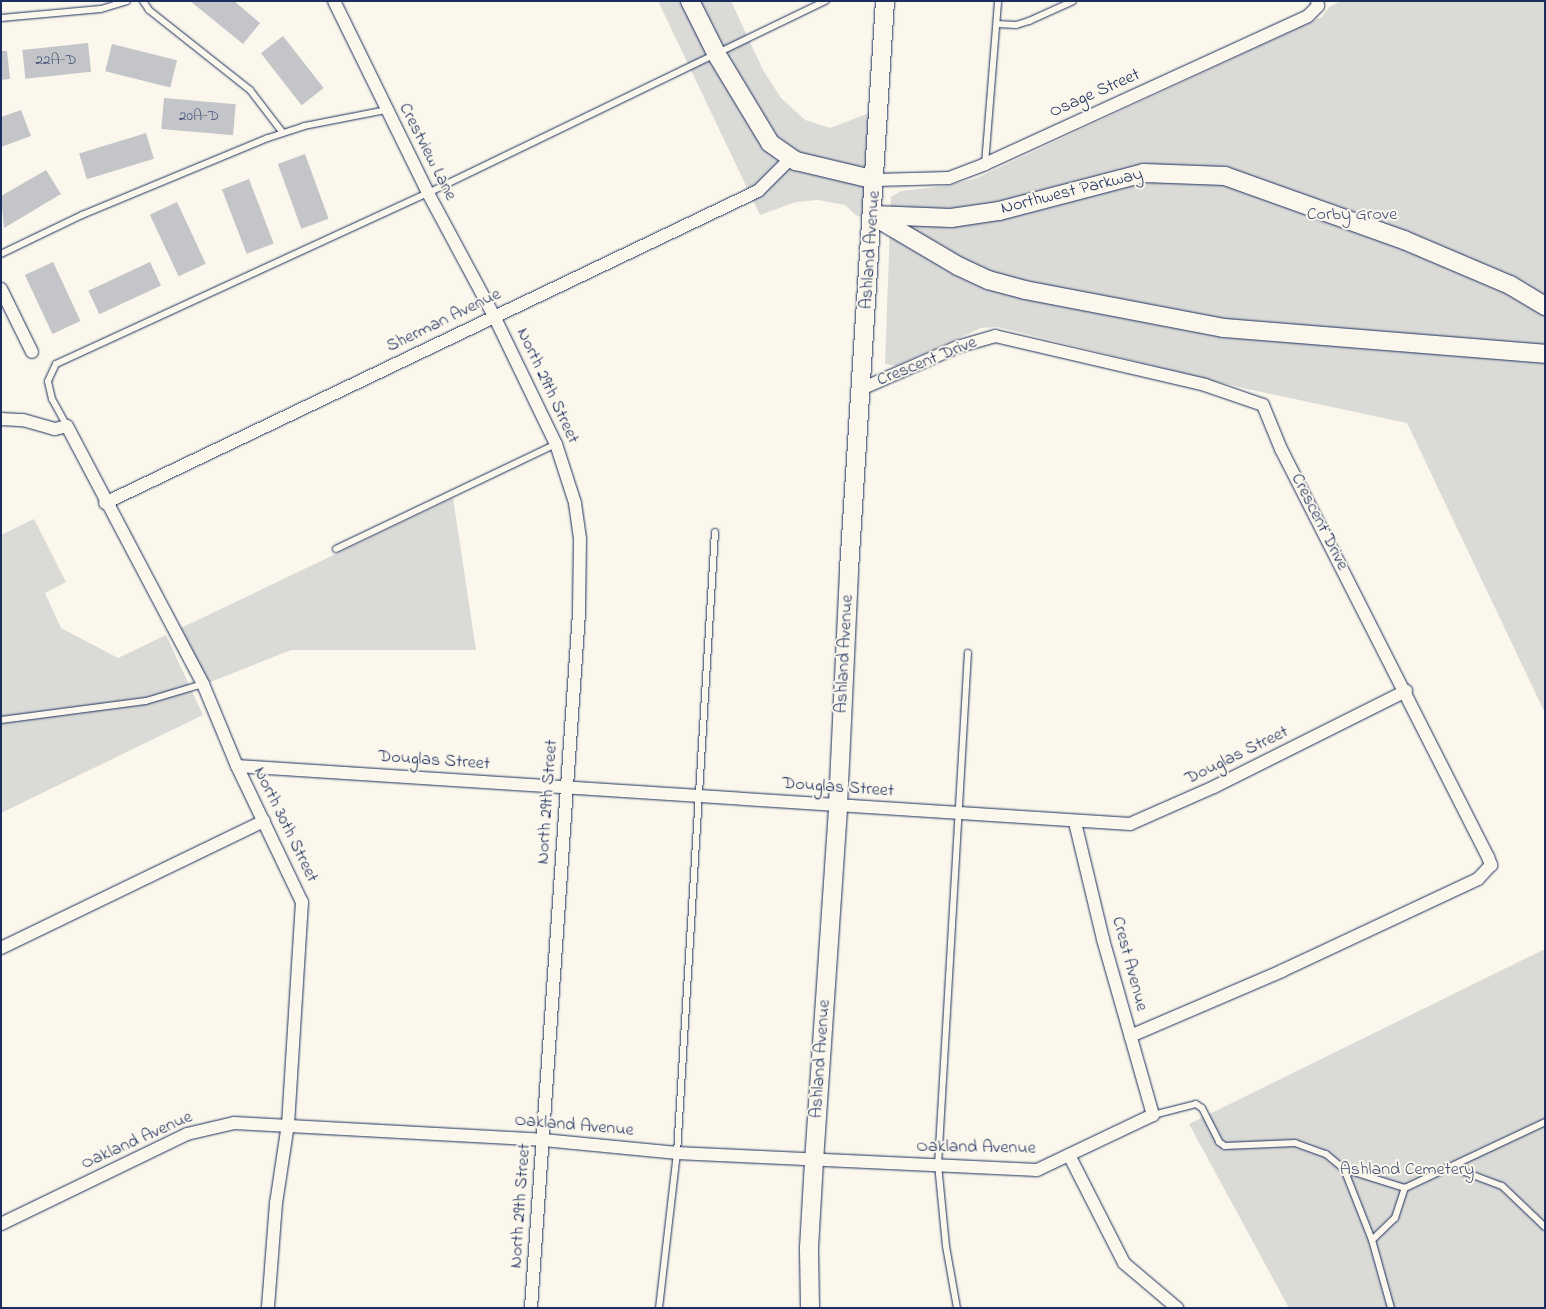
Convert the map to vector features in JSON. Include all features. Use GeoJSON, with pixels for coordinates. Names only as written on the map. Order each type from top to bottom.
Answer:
{"type":"FeatureCollection","features":[{"type":"Feature","properties":{"kind":"street","name":"Crestview Lane"},"geometry":{"type":"LineString","coordinates":[[334,1],[428,193],[494,316]]}},
{"type":"Feature","properties":{"kind":"street"},"geometry":{"type":"LineString","coordinates":[[690,1],[717,55],[758,126],[770,143],[790,159],[876,180]]}},
{"type":"Feature","properties":{"kind":"street","name":"Ashland Avenue"},"geometry":{"type":"LineString","coordinates":[[810,1308],[809,1248],[814,1160],[838,805],[885,1]]}},
{"type":"Feature","properties":{"kind":"street","name":"Osage Street"},"geometry":{"type":"LineString","coordinates":[[876,180],[948,178],[985,164],[1308,16],[1318,4]]}},
{"type":"Feature","properties":{"kind":"street","name":"Sherman Avenue"},"geometry":{"type":"LineString","coordinates":[[105,503],[758,191],[790,159]]}},
{"type":"Feature","properties":{"kind":"street","name":"Northwest Parkway"},"geometry":{"type":"LineString","coordinates":[[873,215],[952,218],[999,211],[1144,173],[1225,176],[1404,240],[1510,285],[1545,306]]}},
{"type":"Feature","properties":{"kind":"street"},"geometry":{"type":"LineString","coordinates":[[873,215],[958,266],[988,280],[1026,290],[1224,328],[1545,354]]}},
{"type":"Feature","properties":{"kind":"street"},"geometry":{"type":"LineString","coordinates":[[1,289],[32,352]]}},
{"type":"Feature","properties":{"kind":"street","name":"North 29th Street"},"geometry":{"type":"LineString","coordinates":[[494,316],[556,444],[575,503],[580,539],[567,788],[531,1308]]}},
{"type":"Feature","properties":{"kind":"street","name":"Crescent Drive"},"geometry":{"type":"LineString","coordinates":[[861,389],[957,347],[995,336],[1204,385],[1263,404],[1281,449],[1406,690],[1491,865],[1478,879],[1218,999],[1130,1036]]}},
{"type":"Feature","properties":{"kind":"street"},"geometry":{"type":"LineString","coordinates":[[1,419],[23,420],[55,429],[67,426]]}},
{"type":"Feature","properties":{"kind":"street","name":"North 30th Street"},"geometry":{"type":"LineString","coordinates":[[67,426],[105,503],[203,684],[237,766],[302,902],[288,1124],[276,1203],[268,1308]]}},
{"type":"Feature","properties":{"kind":"street","name":"Douglas Street"},"geometry":{"type":"LineString","coordinates":[[237,766],[1075,822],[1130,824],[1149,818],[1406,690]]}},
{"type":"Feature","properties":{"kind":"street"},"geometry":{"type":"LineString","coordinates":[[1,948],[264,821]]}},
{"type":"Feature","properties":{"kind":"street","name":"Crest Avenue"},"geometry":{"type":"LineString","coordinates":[[1075,822],[1130,1036],[1153,1115]]}},
{"type":"Feature","properties":{"kind":"street","name":"Oakland Avenue"},"geometry":{"type":"LineString","coordinates":[[1,1224],[187,1134],[234,1123],[288,1124],[543,1140],[677,1153],[1037,1170],[1153,1115]]}},
{"type":"Feature","properties":{"kind":"street"},"geometry":{"type":"LineString","coordinates":[[1069,1155],[1124,1263],[1177,1308]]}},
{"type":"Feature","properties":{"kind":"lane"},"geometry":{"type":"LineString","coordinates":[[1,18],[101,8],[127,1]]}},
{"type":"Feature","properties":{"kind":"lane"},"geometry":{"type":"LineString","coordinates":[[143,1],[149,10],[250,90],[283,133]]}},
{"type":"Feature","properties":{"kind":"lane"},"geometry":{"type":"LineString","coordinates":[[67,426],[52,398],[48,381],[56,364],[428,193],[826,1]]}},
{"type":"Feature","properties":{"kind":"lane"},"geometry":{"type":"LineString","coordinates":[[985,164],[998,1]]}},
{"type":"Feature","properties":{"kind":"lane"},"geometry":{"type":"LineString","coordinates":[[997,24],[1016,25],[1073,1]]}},
{"type":"Feature","properties":{"kind":"lane"},"geometry":{"type":"LineString","coordinates":[[1,254],[90,211],[283,133],[386,110]]}},
{"type":"Feature","properties":{"kind":"lane"},"geometry":{"type":"LineString","coordinates":[[336,548],[556,444]]}},
{"type":"Feature","properties":{"kind":"lane"},"geometry":{"type":"LineString","coordinates":[[659,1308],[677,1153],[697,797],[715,532]]}},
{"type":"Feature","properties":{"kind":"lane"},"geometry":{"type":"LineString","coordinates":[[957,1308],[946,1246],[938,1165],[968,653]]}},
{"type":"Feature","properties":{"kind":"lane"},"geometry":{"type":"LineString","coordinates":[[1,720],[146,701],[203,684]]}},
{"type":"Feature","properties":{"kind":"lane"},"geometry":{"type":"LineString","coordinates":[[1153,1115],[1196,1104],[1202,1108],[1219,1142],[1225,1146],[1296,1143],[1326,1154],[1344,1168],[1405,1188],[1454,1168],[1545,1122]]}},
{"type":"Feature","properties":{"kind":"lane"},"geometry":{"type":"LineString","coordinates":[[1344,1168],[1372,1240],[1391,1308]]}},
{"type":"Feature","properties":{"kind":"lane"},"geometry":{"type":"LineString","coordinates":[[1454,1168],[1502,1186],[1545,1227]]}},
{"type":"Feature","properties":{"kind":"lane"},"geometry":{"type":"LineString","coordinates":[[1372,1240],[1395,1218],[1405,1188]]}},
{"type":"Feature","properties":{"kind":"green space"},"geometry":{"type":"Polygon","coordinates":[[[658,1],[731,1],[763,70],[781,98],[805,120],[830,128],[872,112],[863,217],[857,216],[845,205],[818,200],[796,202],[760,215],[658,1]]]}},
{"type":"Feature","properties":{"kind":"green space","name":"Corby Grove"},"geometry":{"type":"Polygon","coordinates":[[[1341,1],[1545,1],[1545,713],[1407,423],[1243,388],[998,327],[981,328],[896,366],[885,364],[891,197],[901,191],[946,186],[977,178],[1322,17],[1329,7],[1341,1]]]}},
{"type":"Feature","properties":{"kind":"green space"},"geometry":{"type":"Polygon","coordinates":[[[453,498],[476,650],[291,650],[208,683],[181,628],[453,498]]]}},
{"type":"Feature","properties":{"kind":"green space"},"geometry":{"type":"Polygon","coordinates":[[[34,519],[66,582],[45,593],[61,628],[118,658],[166,635],[203,715],[1,813],[1,535],[34,519]]]}},
{"type":"Feature","properties":{"kind":"green space","name":"Ashland Cemetery"},"geometry":{"type":"Polygon","coordinates":[[[1545,949],[1545,1308],[1289,1308],[1189,1124],[1545,949]]]}},
{"type":"Feature","properties":{"kind":"building"},"geometry":{"type":"Polygon","coordinates":[[[190,1],[234,1],[260,23],[243,44],[190,1]]]}},
{"type":"Feature","properties":{"kind":"building"},"geometry":{"type":"Polygon","coordinates":[[[283,36],[324,88],[302,105],[261,53],[283,36]]]}},
{"type":"Feature","properties":{"kind":"building"},"geometry":{"type":"Polygon","coordinates":[[[88,43],[91,72],[25,79],[22,50],[88,43]]]}},
{"type":"Feature","properties":{"kind":"building"},"geometry":{"type":"Polygon","coordinates":[[[112,44],[177,60],[170,87],[105,71],[112,44]]]}},
{"type":"Feature","properties":{"kind":"building"},"geometry":{"type":"Polygon","coordinates":[[[1,51],[7,51],[10,79],[1,80],[1,51]]]}},
{"type":"Feature","properties":{"kind":"building"},"geometry":{"type":"Polygon","coordinates":[[[164,98],[236,104],[233,135],[161,129],[164,98]]]}},
{"type":"Feature","properties":{"kind":"building"},"geometry":{"type":"Polygon","coordinates":[[[21,110],[31,136],[1,147],[1,117],[21,110]]]}},
{"type":"Feature","properties":{"kind":"building"},"geometry":{"type":"Polygon","coordinates":[[[146,133],[154,159],[87,179],[79,153],[146,133]]]}},
{"type":"Feature","properties":{"kind":"building"},"geometry":{"type":"Polygon","coordinates":[[[305,154],[329,219],[301,229],[278,164],[305,154]]]}},
{"type":"Feature","properties":{"kind":"building"},"geometry":{"type":"Polygon","coordinates":[[[46,170],[61,194],[4,228],[1,196],[46,170]]]}},
{"type":"Feature","properties":{"kind":"building"},"geometry":{"type":"Polygon","coordinates":[[[249,179],[274,243],[247,254],[222,189],[249,179]]]}},
{"type":"Feature","properties":{"kind":"building"},"geometry":{"type":"Polygon","coordinates":[[[177,202],[206,264],[179,276],[150,215],[177,202]]]}},
{"type":"Feature","properties":{"kind":"building"},"geometry":{"type":"Polygon","coordinates":[[[53,262],[80,321],[52,334],[25,275],[53,262]]]}},
{"type":"Feature","properties":{"kind":"building"},"geometry":{"type":"Polygon","coordinates":[[[150,262],[161,286],[99,314],[88,291],[150,262]]]}}]}
